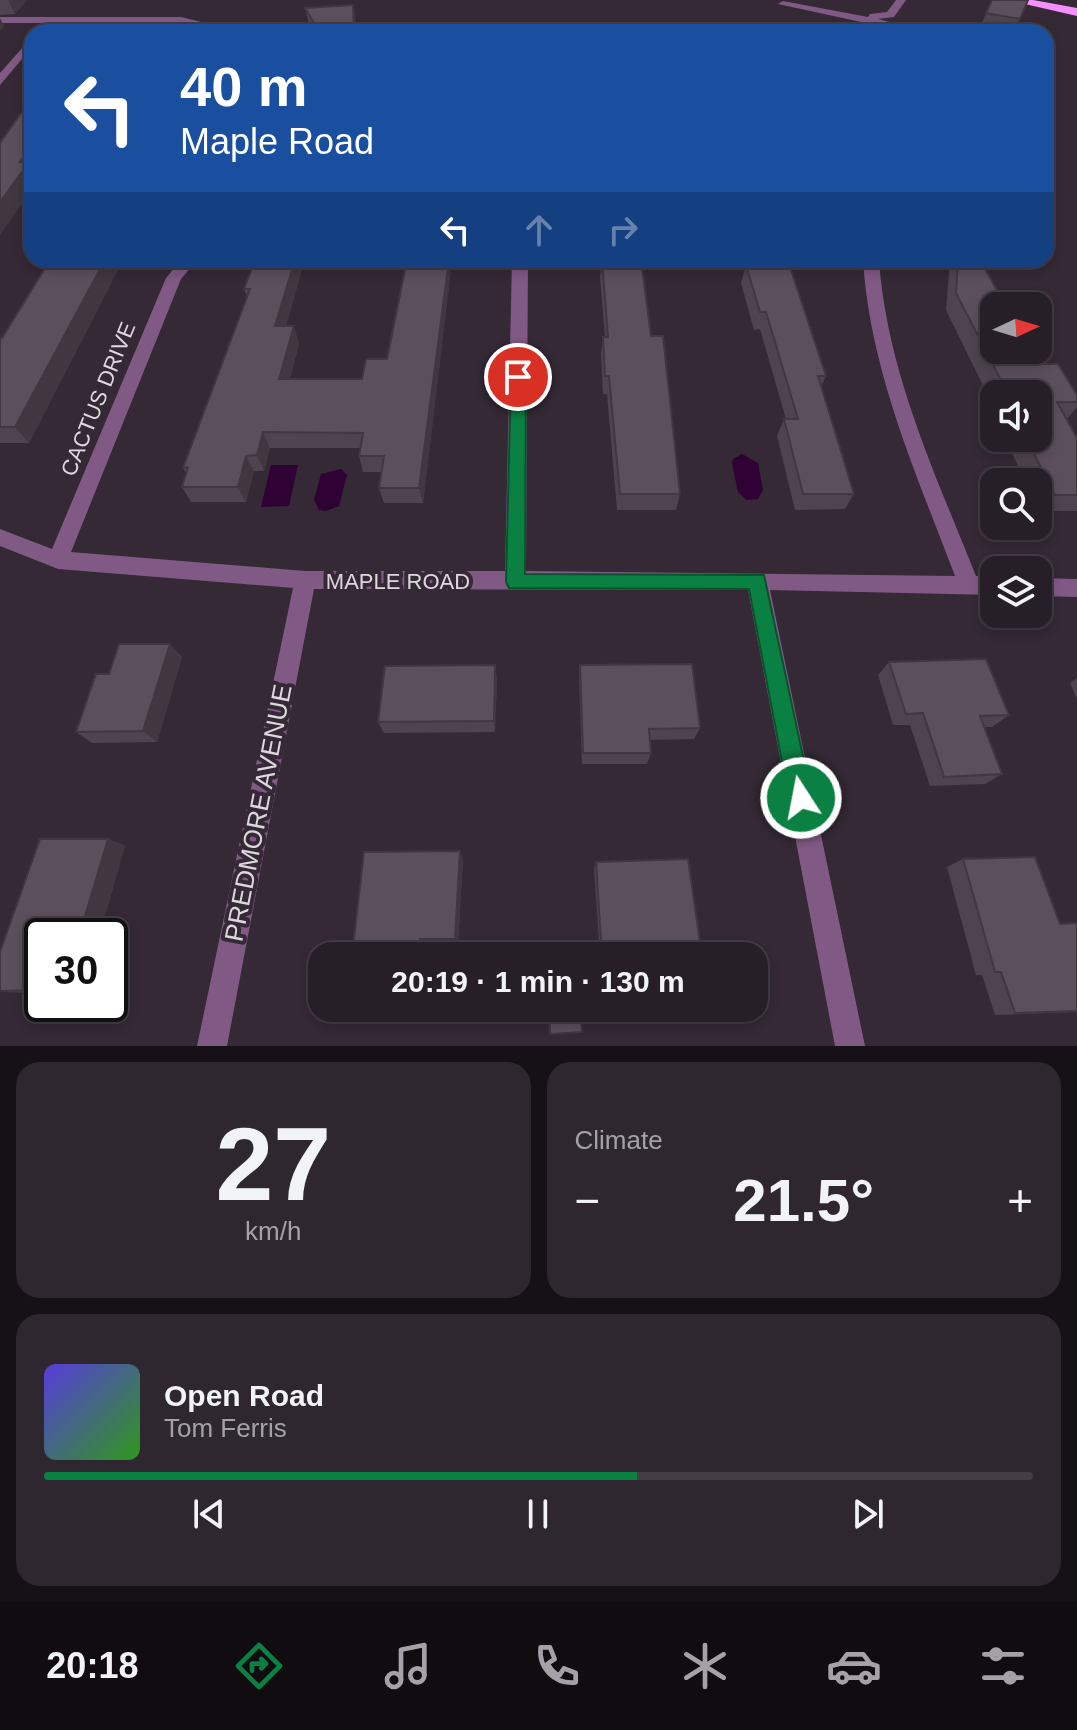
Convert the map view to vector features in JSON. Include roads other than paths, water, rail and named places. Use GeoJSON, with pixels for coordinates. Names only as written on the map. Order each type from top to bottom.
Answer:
{"type":"FeatureCollection","features":[{"type":"Feature","properties":{"kind":"highway"},"geometry":{"type":"LineString","coordinates":[[1013,0],[1077,12]]}},
{"type":"Feature","properties":{"kind":"street"},"geometry":{"type":"LineString","coordinates":[[872,0],[866,8],[873,19]]}},
{"type":"Feature","properties":{"kind":"street"},"geometry":{"type":"LineString","coordinates":[[873,19],[890,15],[901,0]]}},
{"type":"Feature","properties":{"kind":"street"},"geometry":{"type":"LineString","coordinates":[[783,4],[892,24]]}},
{"type":"Feature","properties":{"kind":"street"},"geometry":{"type":"LineString","coordinates":[[0,20],[181,20],[200,24]]}},
{"type":"Feature","properties":{"kind":"street"},"geometry":{"type":"LineString","coordinates":[[0,81],[24,50]]}},
{"type":"Feature","properties":{"kind":"street","name":"CACTUS DRIVE"},"geometry":{"type":"LineString","coordinates":[[58,560],[174,278],[182,268]]}},
{"type":"Feature","properties":{"kind":"street"},"geometry":{"type":"LineString","coordinates":[[515,582],[520,268]]}},
{"type":"Feature","properties":{"kind":"street"},"geometry":{"type":"LineString","coordinates":[[871,268],[871,284],[903,412],[969,586]]}},
{"type":"Feature","properties":{"kind":"street","name":"MAPLE ROAD"},"geometry":{"type":"LineString","coordinates":[[0,537],[58,560],[305,580],[757,581],[980,586]]}},
{"type":"Feature","properties":{"kind":"street","name":"PREDMORE AVENUE"},"geometry":{"type":"LineString","coordinates":[[212,1046],[305,580]]}},
{"type":"Feature","properties":{"kind":"street"},"geometry":{"type":"LineString","coordinates":[[757,581],[850,1046]]}},
{"type":"Feature","properties":{"kind":"street"},"geometry":{"type":"LineString","coordinates":[[1052,587],[1077,588]]}}]}
